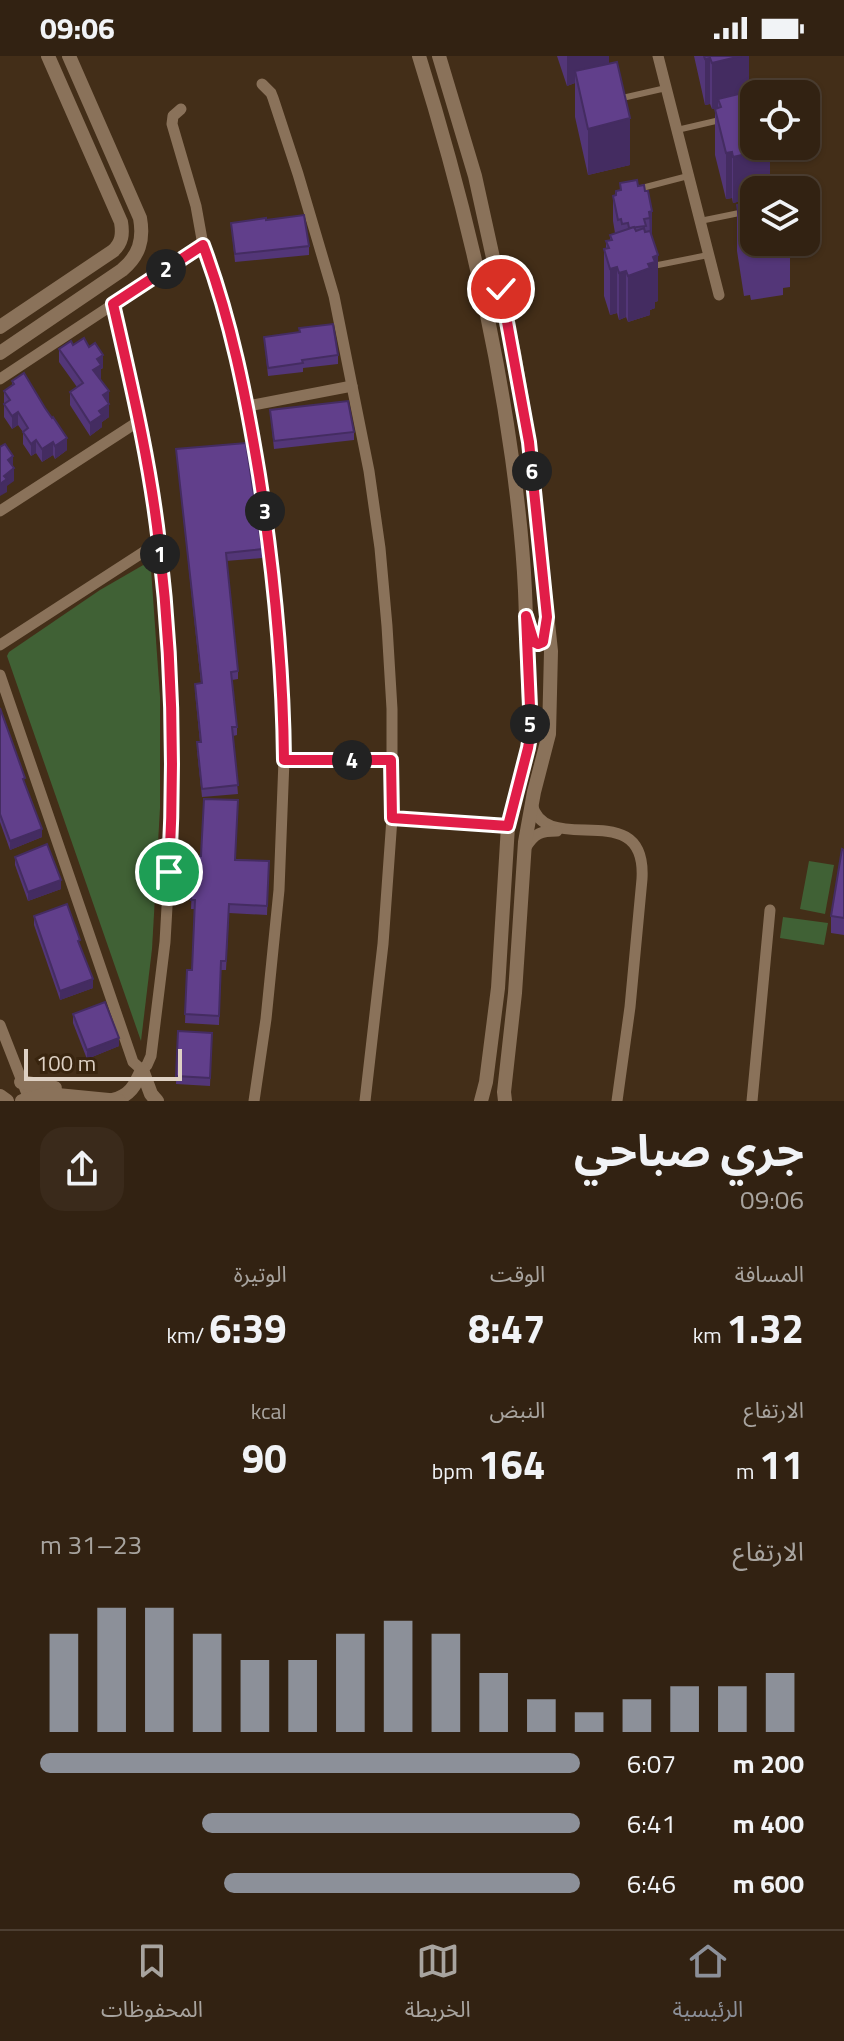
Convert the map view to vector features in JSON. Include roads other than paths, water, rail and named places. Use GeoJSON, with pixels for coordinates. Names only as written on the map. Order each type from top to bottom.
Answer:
{"type":"FeatureCollection","features":[{"type":"Feature","properties":{"kind":"street"},"geometry":{"type":"LineString","coordinates":[[0,327],[113,251],[122,232],[121,222],[48,56]]}},
{"type":"Feature","properties":{"kind":"street"},"geometry":{"type":"LineString","coordinates":[[0,353],[132,262],[142,237],[140,218],[69,56]]}},
{"type":"Feature","properties":{"kind":"street"},"geometry":{"type":"LineString","coordinates":[[419,56],[456,182],[493,341],[512,460],[526,616],[531,730],[508,826],[498,988],[481,1101]]}},
{"type":"Feature","properties":{"kind":"street"},"geometry":{"type":"LineString","coordinates":[[439,56],[475,176],[514,353],[530,455],[551,651],[549,734],[532,803],[525,849],[505,1101]]}},
{"type":"Feature","properties":{"kind":"street"},"geometry":{"type":"LineString","coordinates":[[658,56],[719,295]]}},
{"type":"Feature","properties":{"kind":"street"},"geometry":{"type":"LineString","coordinates":[[262,84],[271,93],[334,296],[369,471],[380,548],[392,709],[392,818],[383,944],[365,1101]]}},
{"type":"Feature","properties":{"kind":"street"},"geometry":{"type":"LineString","coordinates":[[181,109],[173,116],[172,124],[193,193],[203,245],[226,313],[248,406],[275,586],[281,659],[284,760],[279,890],[254,1101]]}},
{"type":"Feature","properties":{"kind":"street"},"geometry":{"type":"LineString","coordinates":[[0,379],[203,245]]}},
{"type":"Feature","properties":{"kind":"street"},"geometry":{"type":"LineString","coordinates":[[112,1100],[128,1094],[151,1056],[165,942],[173,801],[171,687],[159,542],[139,421],[113,304]]}},
{"type":"Feature","properties":{"kind":"street"},"geometry":{"type":"LineString","coordinates":[[248,406],[352,386]]}},
{"type":"Feature","properties":{"kind":"street"},"geometry":{"type":"LineString","coordinates":[[0,511],[139,421]]}},
{"type":"Feature","properties":{"kind":"street"},"geometry":{"type":"LineString","coordinates":[[0,645],[159,542]]}},
{"type":"Feature","properties":{"kind":"street"},"geometry":{"type":"LineString","coordinates":[[526,616],[534,642],[538,644],[543,642],[547,617]]}},
{"type":"Feature","properties":{"kind":"street"},"geometry":{"type":"LineString","coordinates":[[529,702],[533,664],[539,658],[545,662],[551,700]]}},
{"type":"Feature","properties":{"kind":"street"},"geometry":{"type":"LineString","coordinates":[[0,675],[133,1062],[142,1070],[157,1101]]}},
{"type":"Feature","properties":{"kind":"street"},"geometry":{"type":"LineString","coordinates":[[284,760],[391,760]]}},
{"type":"Feature","properties":{"kind":"street"},"geometry":{"type":"LineString","coordinates":[[532,803],[535,813],[544,823],[623,835],[637,846],[643,866],[630,1007],[617,1101]]}},
{"type":"Feature","properties":{"kind":"street"},"geometry":{"type":"LineString","coordinates":[[392,818],[508,826]]}},
{"type":"Feature","properties":{"kind":"street"},"geometry":{"type":"LineString","coordinates":[[525,849],[531,838],[541,831],[582,830]]}},
{"type":"Feature","properties":{"kind":"street"},"geometry":{"type":"LineString","coordinates":[[752,1101],[770,910]]}},
{"type":"Feature","properties":{"kind":"street"},"geometry":{"type":"LineString","coordinates":[[0,1025],[31,1100],[47,1094],[60,1098],[119,1101]]}},
{"type":"Feature","properties":{"kind":"street"},"geometry":{"type":"LineString","coordinates":[[21,1082],[94,1098]]}},
{"type":"Feature","properties":{"kind":"street"},"geometry":{"type":"LineString","coordinates":[[0,1096],[7,1101]]}},
{"type":"Feature","properties":{"kind":"lane"},"geometry":{"type":"LineString","coordinates":[[609,101],[666,88]]}},
{"type":"Feature","properties":{"kind":"lane"},"geometry":{"type":"LineString","coordinates":[[677,130],[723,119]]}},
{"type":"Feature","properties":{"kind":"lane"},"geometry":{"type":"LineString","coordinates":[[636,190],[688,176]]}},
{"type":"Feature","properties":{"kind":"lane"},"geometry":{"type":"LineString","coordinates":[[700,221],[740,213]]}},
{"type":"Feature","properties":{"kind":"lane"},"geometry":{"type":"LineString","coordinates":[[647,267],[708,255]]}}]}
